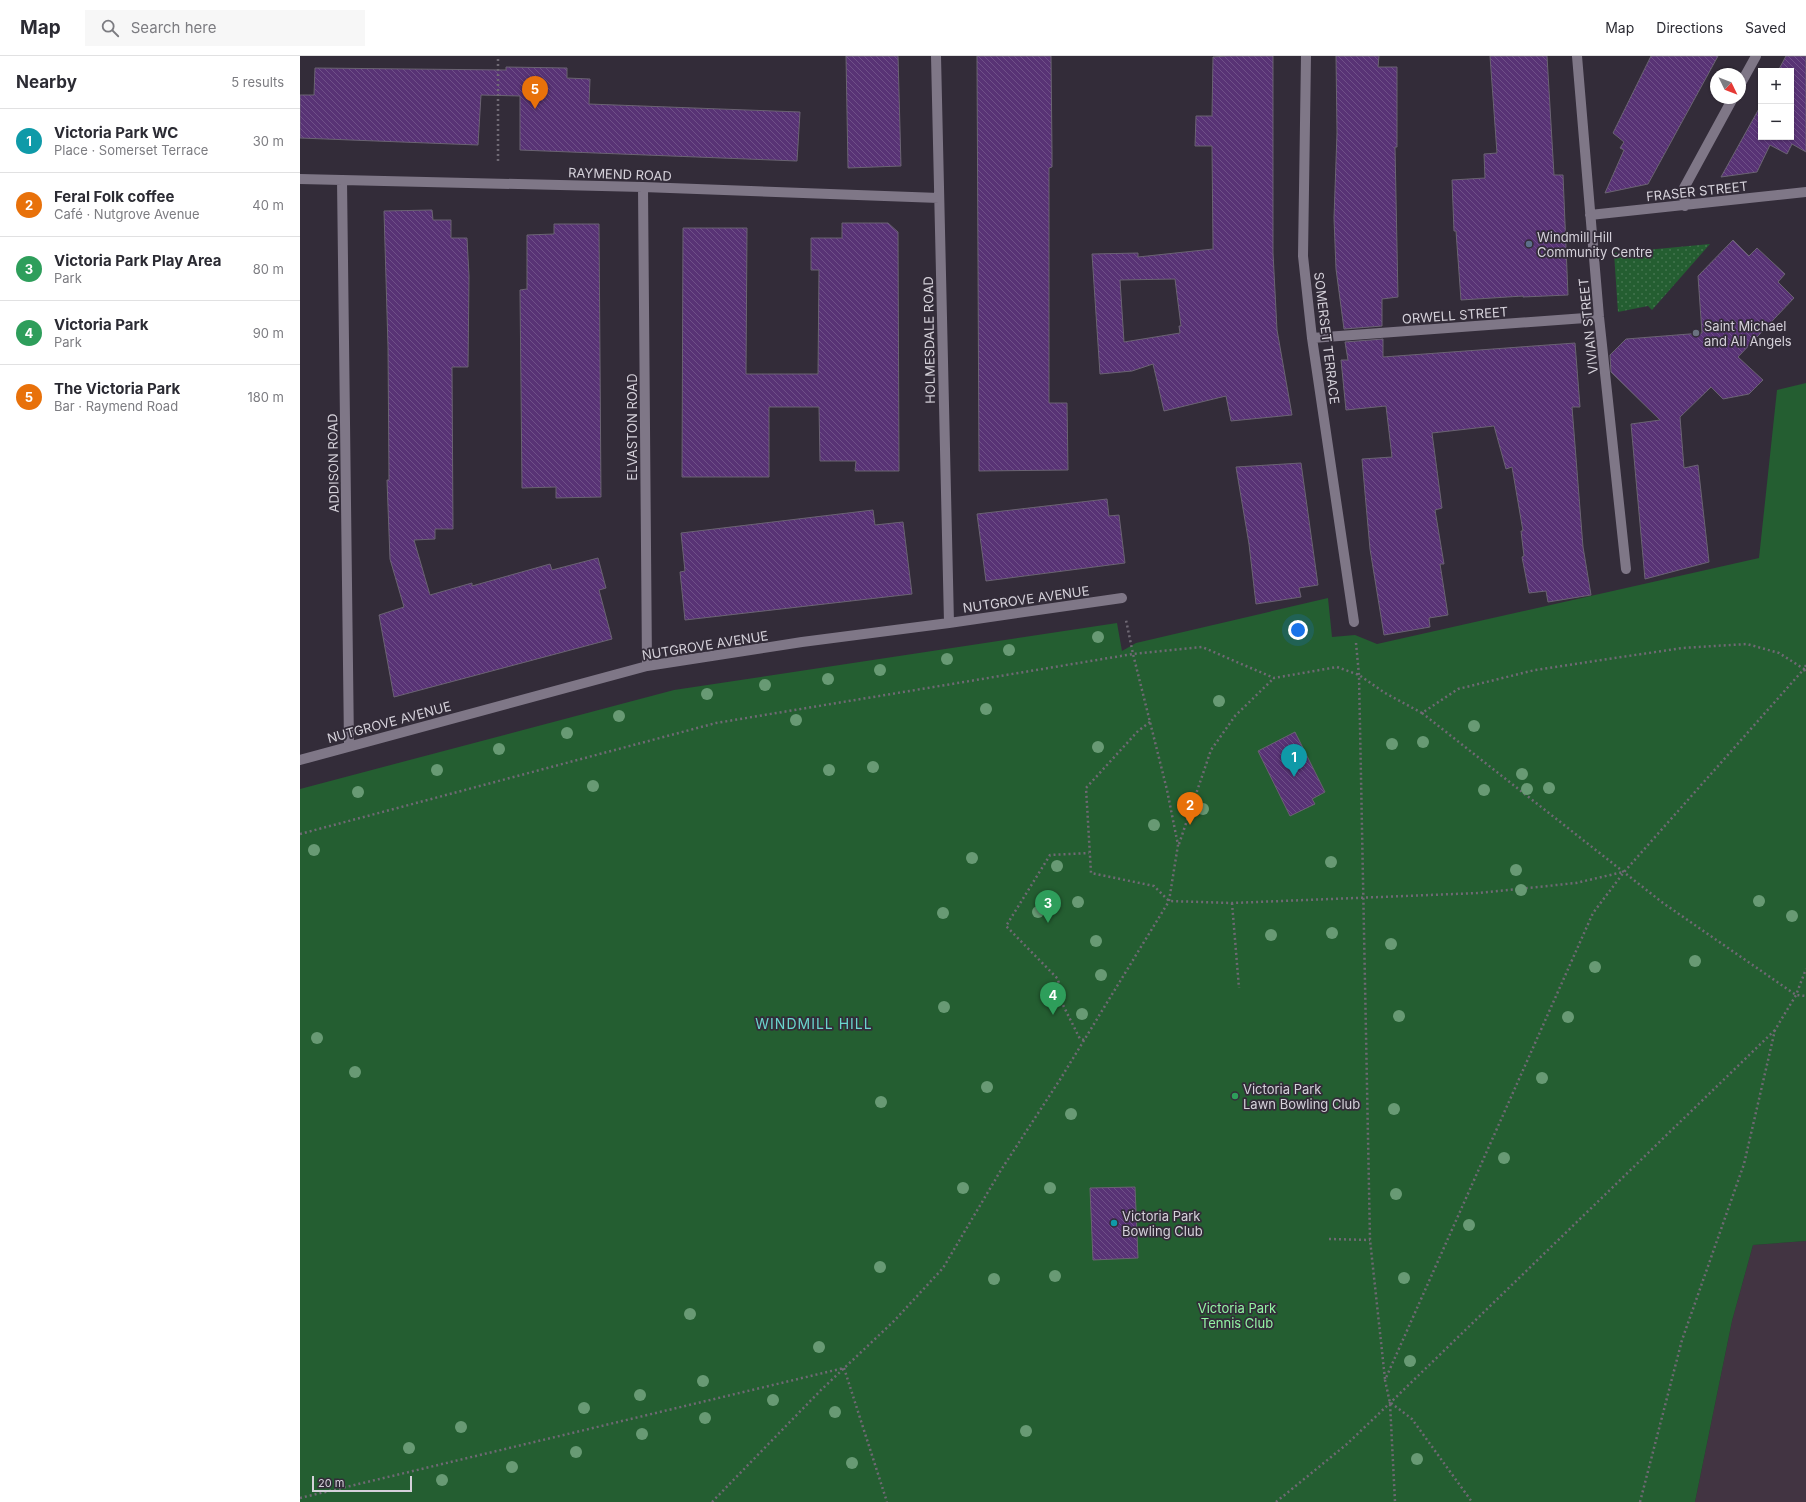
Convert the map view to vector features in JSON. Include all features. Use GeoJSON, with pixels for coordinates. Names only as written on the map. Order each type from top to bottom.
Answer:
{"type":"FeatureCollection","features":[{"type":"Feature","properties":{"kind":"street","name":"HOLMESDALE ROAD"},"geometry":{"type":"LineString","coordinates":[[936,56],[949,623]]}},
{"type":"Feature","properties":{"kind":"street","name":"SOMERSET TERRACE"},"geometry":{"type":"LineString","coordinates":[[1306,56],[1303,256],[1312,338],[1354,622]]}},
{"type":"Feature","properties":{"kind":"street","name":"VIVIAN STREET"},"geometry":{"type":"LineString","coordinates":[[1577,56],[1590,215],[1626,569]]}},
{"type":"Feature","properties":{"kind":"street"},"geometry":{"type":"LineString","coordinates":[[1746,74],[1756,56]]}},
{"type":"Feature","properties":{"kind":"street"},"geometry":{"type":"LineString","coordinates":[[1685,206],[1684,188],[1730,104]]}},
{"type":"Feature","properties":{"kind":"street","name":"RAYMEND ROAD"},"geometry":{"type":"LineString","coordinates":[[300,179],[643,187],[939,198]]}},
{"type":"Feature","properties":{"kind":"street","name":"ADDISON ROAD"},"geometry":{"type":"LineString","coordinates":[[342,180],[349,745]]}},
{"type":"Feature","properties":{"kind":"street","name":"ELVASTON ROAD"},"geometry":{"type":"LineString","coordinates":[[643,187],[647,666]]}},
{"type":"Feature","properties":{"kind":"street","name":"FRASER STREET"},"geometry":{"type":"LineString","coordinates":[[1590,215],[1806,192]]}},
{"type":"Feature","properties":{"kind":"street","name":"ORWELL STREET"},"geometry":{"type":"LineString","coordinates":[[1312,338],[1600,318]]}},
{"type":"Feature","properties":{"kind":"street","name":"NUTGROVE AVENUE"},"geometry":{"type":"LineString","coordinates":[[300,760],[349,745],[647,666],[802,642],[949,623],[1122,598]]}},
{"type":"Feature","properties":{"kind":"path"},"geometry":{"type":"LineString","coordinates":[[498,56],[498,183]]}},
{"type":"Feature","properties":{"kind":"path"},"geometry":{"type":"LineString","coordinates":[[1122,598],[1132,654],[1150,722],[1178,845]]}},
{"type":"Feature","properties":{"kind":"path"},"geometry":{"type":"LineString","coordinates":[[1354,622],[1359,675],[1370,1240],[1385,1380],[1390,1403],[1394,1502]]}},
{"type":"Feature","properties":{"kind":"path"},"geometry":{"type":"LineString","coordinates":[[1422,713],[1458,689],[1535,670],[1682,648],[1747,644],[1779,653],[1804,669],[1806,674]]}},
{"type":"Feature","properties":{"kind":"path"},"geometry":{"type":"LineString","coordinates":[[300,834],[716,723],[1132,654],[1202,647],[1274,678],[1337,667],[1359,675],[1385,693],[1422,713],[1663,903],[1796,995],[1806,996]]}},
{"type":"Feature","properties":{"kind":"path"},"geometry":{"type":"LineString","coordinates":[[1385,1380],[1593,913],[1624,872],[1806,665]]}},
{"type":"Feature","properties":{"kind":"path"},"geometry":{"type":"LineString","coordinates":[[712,1502],[793,1418],[894,1321],[943,1268],[1001,1170],[1084,1040],[1169,901],[1178,845],[1211,750],[1235,716],[1274,678]]}},
{"type":"Feature","properties":{"kind":"path"},"geometry":{"type":"LineString","coordinates":[[1150,722],[1138,731],[1086,788],[1091,873],[1154,886],[1169,901],[1232,903],[1479,893],[1569,884],[1624,872]]}},
{"type":"Feature","properties":{"kind":"path"},"geometry":{"type":"LineString","coordinates":[[1084,1040],[1080,1039],[1062,1003],[1058,979],[1006,926],[1050,855],[1089,853]]}},
{"type":"Feature","properties":{"kind":"path"},"geometry":{"type":"LineString","coordinates":[[1232,903],[1239,988]]}},
{"type":"Feature","properties":{"kind":"path"},"geometry":{"type":"LineString","coordinates":[[1276,1502],[1347,1444],[1775,1030],[1796,995],[1806,968]]}},
{"type":"Feature","properties":{"kind":"path"},"geometry":{"type":"LineString","coordinates":[[1640,1502],[1682,1340],[1744,1164],[1775,1030]]}},
{"type":"Feature","properties":{"kind":"path"},"geometry":{"type":"LineString","coordinates":[[1329,1239],[1370,1240]]}},
{"type":"Feature","properties":{"kind":"path"},"geometry":{"type":"LineString","coordinates":[[300,1498],[844,1368]]}},
{"type":"Feature","properties":{"kind":"path"},"geometry":{"type":"LineString","coordinates":[[844,1368],[886,1502]]}},
{"type":"Feature","properties":{"kind":"path"},"geometry":{"type":"LineString","coordinates":[[1390,1403],[1412,1419],[1472,1502]]}},
{"type":"Feature","properties":{"kind":"shaded area"},"geometry":{"type":"Polygon","coordinates":[[[1806,1241],[1806,1502],[1695,1502],[1732,1321],[1753,1245],[1806,1241]]]}},
{"type":"Feature","properties":{"kind":"green space"},"geometry":{"type":"Polygon","coordinates":[[[1710,244],[1652,310],[1648,306],[1618,312],[1614,253],[1710,244]]]}},
{"type":"Feature","properties":{"kind":"green space","name":"Victoria Park Tennis Club"},"geometry":{"type":"Polygon","coordinates":[[[1806,383],[1806,1241],[1753,1245],[1732,1321],[1695,1502],[300,1502],[300,789],[674,690],[1117,623],[1122,651],[1136,643],[1328,598],[1332,637],[1355,635],[1377,644],[1759,558],[1777,390],[1806,383]]]}},
{"type":"Feature","properties":{"kind":"building"},"geometry":{"type":"Polygon","coordinates":[[[846,56],[898,56],[901,166],[848,168],[846,56]]]}},
{"type":"Feature","properties":{"kind":"building"},"geometry":{"type":"Polygon","coordinates":[[[977,56],[1051,56],[1052,167],[1049,168],[1049,403],[1067,403],[1068,470],[979,471],[977,56]]]}},
{"type":"Feature","properties":{"kind":"building"},"geometry":{"type":"Polygon","coordinates":[[[1273,56],[1273,253],[1277,330],[1292,415],[1231,421],[1226,396],[1164,411],[1153,364],[1132,371],[1100,374],[1092,254],[1138,253],[1138,257],[1213,249],[1212,146],[1195,146],[1196,116],[1212,116],[1213,57],[1273,56]],[[1175,279],[1120,280],[1124,342],[1180,333],[1179,326],[1181,326],[1175,279]]]}},
{"type":"Feature","properties":{"kind":"building"},"geometry":{"type":"Polygon","coordinates":[[[1336,56],[1379,56],[1378,67],[1397,67],[1397,147],[1395,147],[1398,297],[1382,299],[1382,326],[1344,329],[1336,269],[1334,218],[1337,133],[1336,56]]]}},
{"type":"Feature","properties":{"kind":"building"},"geometry":{"type":"Polygon","coordinates":[[[1490,56],[1547,56],[1554,175],[1563,175],[1568,295],[1461,300],[1456,231],[1454,231],[1452,180],[1485,178],[1484,154],[1497,153],[1490,56]]]}},
{"type":"Feature","properties":{"kind":"building"},"geometry":{"type":"Polygon","coordinates":[[[1651,56],[1718,56],[1710,68],[1710,71],[1648,184],[1605,193],[1624,150],[1620,148],[1624,142],[1613,133],[1651,56]]]}},
{"type":"Feature","properties":{"kind":"building"},"geometry":{"type":"Polygon","coordinates":[[[1786,56],[1806,56],[1806,152],[1792,144],[1787,154],[1770,145],[1757,172],[1721,177],[1758,110],[1758,140],[1794,140],[1794,68],[1780,68],[1786,56]]]}},
{"type":"Feature","properties":{"kind":"building"},"geometry":{"type":"Polygon","coordinates":[[[506,67],[567,68],[567,78],[590,79],[589,104],[800,112],[797,161],[520,150],[520,96],[481,95],[478,145],[300,138],[300,95],[314,95],[315,68],[506,70],[506,67]]]}},
{"type":"Feature","properties":{"kind":"building"},"geometry":{"type":"Polygon","coordinates":[[[432,210],[433,220],[451,220],[451,238],[467,238],[469,276],[468,367],[452,367],[453,529],[435,529],[435,539],[414,540],[430,595],[472,583],[472,586],[550,564],[552,570],[598,558],[606,588],[599,590],[612,639],[394,697],[379,615],[404,607],[390,559],[387,480],[389,480],[388,347],[384,211],[432,210]]]}},
{"type":"Feature","properties":{"kind":"building"},"geometry":{"type":"Polygon","coordinates":[[[842,223],[888,223],[898,232],[899,471],[855,471],[856,461],[820,461],[819,407],[769,407],[769,477],[682,477],[683,228],[747,228],[746,374],[818,374],[819,270],[811,270],[811,238],[842,238],[842,223]]]}},
{"type":"Feature","properties":{"kind":"building"},"geometry":{"type":"Polygon","coordinates":[[[554,224],[599,224],[601,497],[556,498],[556,487],[522,488],[520,290],[527,289],[527,235],[554,234],[554,224]]]}},
{"type":"Feature","properties":{"kind":"building"},"geometry":{"type":"Polygon","coordinates":[[[1733,240],[1749,256],[1757,248],[1785,274],[1778,282],[1794,298],[1738,357],[1763,380],[1749,394],[1723,399],[1711,387],[1680,417],[1684,468],[1698,465],[1709,562],[1645,579],[1631,424],[1660,420],[1611,372],[1610,355],[1626,339],[1702,333],[1698,276],[1733,240]]]}},
{"type":"Feature","properties":{"kind":"building"},"geometry":{"type":"Polygon","coordinates":[[[1383,339],[1383,357],[1575,343],[1580,407],[1572,407],[1583,547],[1591,595],[1548,602],[1546,591],[1529,593],[1522,557],[1524,556],[1521,531],[1523,531],[1512,467],[1506,469],[1494,426],[1432,433],[1442,508],[1435,510],[1444,564],[1440,564],[1448,615],[1429,618],[1430,627],[1384,635],[1370,549],[1362,459],[1392,457],[1386,406],[1346,410],[1341,360],[1348,360],[1345,342],[1383,339]]]}},
{"type":"Feature","properties":{"kind":"building"},"geometry":{"type":"Polygon","coordinates":[[[1301,463],[1318,585],[1299,588],[1301,597],[1256,604],[1249,544],[1236,467],[1301,463]]]}},
{"type":"Feature","properties":{"kind":"building"},"geometry":{"type":"Polygon","coordinates":[[[1107,499],[1109,516],[1119,515],[1125,563],[986,581],[977,514],[1107,499]]]}},
{"type":"Feature","properties":{"kind":"building"},"geometry":{"type":"Polygon","coordinates":[[[873,510],[875,525],[903,522],[912,594],[685,620],[680,572],[685,571],[681,533],[873,510]]]}},
{"type":"Feature","properties":{"kind":"building"},"geometry":{"type":"Polygon","coordinates":[[[1295,732],[1325,792],[1312,799],[1315,804],[1290,816],[1258,751],[1295,732]]]}},
{"type":"Feature","properties":{"kind":"building","name":"Victoria Park Bowling Club"},"geometry":{"type":"Polygon","coordinates":[[[1135,1187],[1138,1258],[1093,1260],[1090,1188],[1135,1187]]]}},
{"type":"Feature","properties":{"kind":"place","name":"The Victoria Park"},"geometry":{"type":"Point","coordinates":[535,109]}},
{"type":"Feature","properties":{"kind":"place","name":"Windmill Hill Community Centre"},"geometry":{"type":"Point","coordinates":[1529,244]}},
{"type":"Feature","properties":{"kind":"place","name":"Saint Michael and All Angels"},"geometry":{"type":"Point","coordinates":[1696,333]}},
{"type":"Feature","properties":{"kind":"place","name":"Victoria Park WC"},"geometry":{"type":"Point","coordinates":[1294,777]}},
{"type":"Feature","properties":{"kind":"place","name":"Feral Folk coffee"},"geometry":{"type":"Point","coordinates":[1190,825]}},
{"type":"Feature","properties":{"kind":"place","name":"Victoria Park Play Area"},"geometry":{"type":"Point","coordinates":[1048,923]}},
{"type":"Feature","properties":{"kind":"place","name":"Victoria Park"},"geometry":{"type":"Point","coordinates":[1053,1015]}},
{"type":"Feature","properties":{"kind":"place","name":"Victoria Park Lawn Bowling Club"},"geometry":{"type":"Point","coordinates":[1235,1096]}},
{"type":"Feature","properties":{"kind":"place","name":"Victoria Park Bowling Club"},"geometry":{"type":"Point","coordinates":[1114,1223]}},
{"type":"Feature","properties":{"kind":"district","name":"WINDMILL HILL"},"geometry":{"type":"Point","coordinates":[814,1023]}}]}
